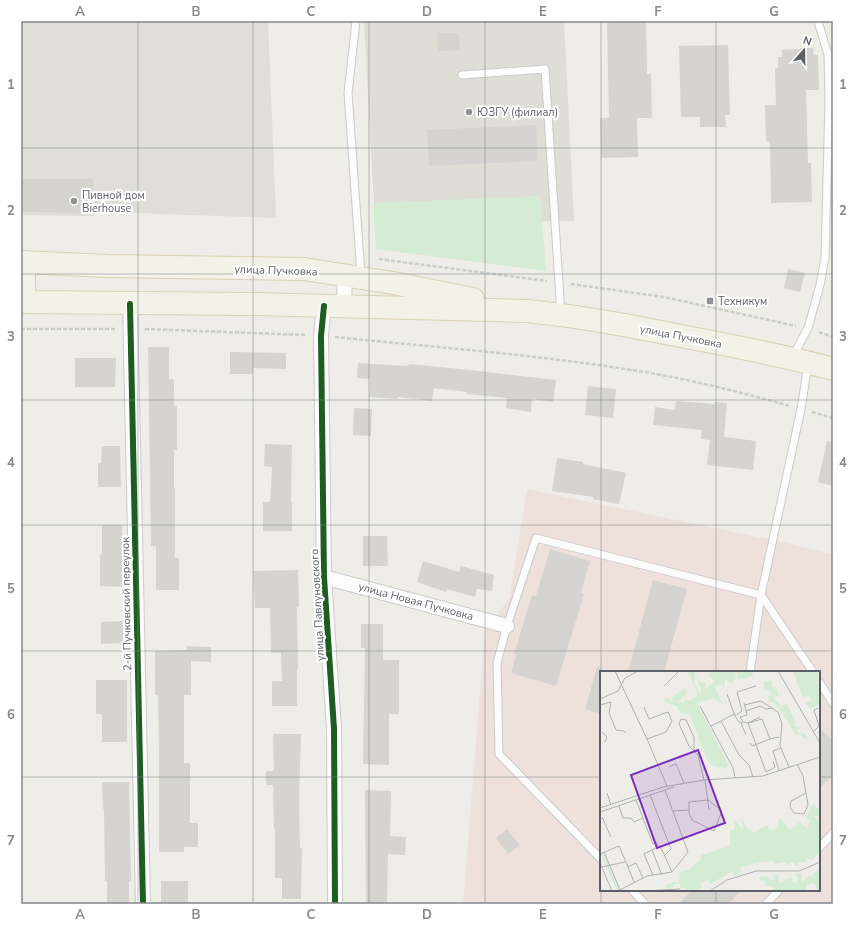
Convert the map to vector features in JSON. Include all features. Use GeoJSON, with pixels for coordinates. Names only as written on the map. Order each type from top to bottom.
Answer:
{"type":"FeatureCollection","features":[{"type":"Feature","properties":{"kind":"main road","name":"улица Пучковка"},"geometry":{"type":"LineString","coordinates":[[22,262],[107,266],[304,269],[393,283],[528,311]]}},
{"type":"Feature","properties":{"kind":"main road"},"geometry":{"type":"LineString","coordinates":[[22,262],[22,302]]}},
{"type":"Feature","properties":{"kind":"main road","name":"улица Пучковка"},"geometry":{"type":"LineString","coordinates":[[22,302],[334,306],[528,311],[561,314],[633,327],[800,360],[833,369]]}},
{"type":"Feature","properties":{"kind":"street","name":"улица Павлуновского"},"geometry":{"type":"LineString","coordinates":[[335,904],[334,729],[324,577],[321,336],[334,306],[353,276]]}},
{"type":"Feature","properties":{"kind":"street","name":"2-й Пучковский переулок"},"geometry":{"type":"LineString","coordinates":[[130,304],[143,904]]}},
{"type":"Feature","properties":{"kind":"street","name":"улица Новая Пучковка"},"geometry":{"type":"LineString","coordinates":[[324,577],[507,626]]}},
{"type":"Feature","properties":{"kind":"lane"},"geometry":{"type":"LineString","coordinates":[[353,276],[348,93],[356,21]]}},
{"type":"Feature","properties":{"kind":"lane"},"geometry":{"type":"LineString","coordinates":[[750,671],[761,595],[801,409],[800,360],[820,285],[825,258],[829,100],[828,55],[818,21]]}},
{"type":"Feature","properties":{"kind":"lane"},"geometry":{"type":"LineString","coordinates":[[462,75],[545,70],[561,314]]}},
{"type":"Feature","properties":{"kind":"lane"},"geometry":{"type":"LineString","coordinates":[[600,858],[498,754],[496,663],[536,538],[761,595],[811,671]]}},
{"type":"Feature","properties":{"kind":"lane"},"geometry":{"type":"LineString","coordinates":[[820,684],[833,703]]}},
{"type":"Feature","properties":{"kind":"lane"},"geometry":{"type":"LineString","coordinates":[[820,847],[833,833]]}},
{"type":"Feature","properties":{"kind":"lane"},"geometry":{"type":"LineString","coordinates":[[633,891],[645,904]]}},
{"type":"Feature","properties":{"kind":"lane"},"geometry":{"type":"LineString","coordinates":[[766,904],[778,891]]}},
{"type":"Feature","properties":{"kind":"path"},"geometry":{"type":"LineString","coordinates":[[21,329],[130,329],[321,336],[527,356],[626,369],[712,385],[833,418]]}},
{"type":"Feature","properties":{"kind":"shaded area"},"geometry":{"type":"Polygon","coordinates":[[[21,21],[268,21],[276,218],[104,212],[92,216],[21,215],[21,21]]]}},
{"type":"Feature","properties":{"kind":"shaded area","name":"ЮЗГУ (филиал)"},"geometry":{"type":"Polygon","coordinates":[[[364,21],[564,21],[574,221],[375,224],[364,21]]]}},
{"type":"Feature","properties":{"kind":"shaded area"},"geometry":{"type":"Polygon","coordinates":[[[527,489],[773,540],[833,554],[833,904],[463,904],[485,630],[509,599],[527,489]]]}},
{"type":"Feature","properties":{"kind":"green space"},"geometry":{"type":"Polygon","coordinates":[[[540,196],[546,271],[376,249],[373,203],[540,196]]]}},
{"type":"Feature","properties":{"kind":"building"},"geometry":{"type":"Polygon","coordinates":[[[612,21],[646,21],[647,74],[651,74],[652,118],[637,118],[638,157],[601,158],[600,118],[609,118],[607,23],[612,23],[612,21]]]}},
{"type":"Feature","properties":{"kind":"building"},"geometry":{"type":"Polygon","coordinates":[[[437,33],[459,33],[460,50],[438,51],[437,33]]]}},
{"type":"Feature","properties":{"kind":"building"},"geometry":{"type":"Polygon","coordinates":[[[728,45],[730,115],[725,115],[726,127],[700,127],[700,117],[681,117],[679,46],[728,45]]]}},
{"type":"Feature","properties":{"kind":"building"},"geometry":{"type":"Polygon","coordinates":[[[813,48],[814,55],[818,55],[819,90],[806,90],[808,163],[811,163],[812,202],[771,203],[770,142],[766,141],[765,105],[776,105],[775,68],[778,68],[778,57],[782,57],[782,50],[813,48]]]}},
{"type":"Feature","properties":{"kind":"building"},"geometry":{"type":"Polygon","coordinates":[[[536,125],[538,161],[429,166],[427,130],[536,125]]]}},
{"type":"Feature","properties":{"kind":"building"},"geometry":{"type":"Polygon","coordinates":[[[22,179],[93,179],[93,213],[22,212],[22,179]]]}},
{"type":"Feature","properties":{"kind":"building"},"geometry":{"type":"Polygon","coordinates":[[[788,269],[805,273],[800,292],[784,288],[788,269]]]}},
{"type":"Feature","properties":{"kind":"building"},"geometry":{"type":"Polygon","coordinates":[[[148,347],[169,347],[169,379],[174,379],[174,406],[177,406],[177,450],[174,450],[175,558],[179,558],[179,590],[156,590],[156,546],[151,546],[148,347]]]}},
{"type":"Feature","properties":{"kind":"building"},"geometry":{"type":"Polygon","coordinates":[[[230,352],[286,353],[286,369],[253,368],[253,374],[230,374],[230,352]]]}},
{"type":"Feature","properties":{"kind":"building"},"geometry":{"type":"Polygon","coordinates":[[[75,358],[116,358],[115,387],[75,387],[75,358]]]}},
{"type":"Feature","properties":{"kind":"building"},"geometry":{"type":"Polygon","coordinates":[[[358,363],[408,366],[409,364],[556,380],[553,402],[532,399],[531,412],[506,408],[507,398],[467,394],[467,392],[434,388],[432,401],[398,397],[398,399],[369,397],[370,379],[357,378],[358,363]]]}},
{"type":"Feature","properties":{"kind":"building"},"geometry":{"type":"Polygon","coordinates":[[[588,386],[616,389],[613,418],[585,415],[588,386]]]}},
{"type":"Feature","properties":{"kind":"building"},"geometry":{"type":"Polygon","coordinates":[[[676,401],[715,404],[715,402],[727,403],[724,437],[756,441],[753,470],[707,465],[710,440],[701,439],[702,430],[653,425],[655,407],[675,410],[676,401]]]}},
{"type":"Feature","properties":{"kind":"building"},"geometry":{"type":"Polygon","coordinates":[[[354,408],[372,409],[371,436],[353,435],[354,408]]]}},
{"type":"Feature","properties":{"kind":"building"},"geometry":{"type":"Polygon","coordinates":[[[827,441],[833,442],[833,486],[818,482],[827,441]]]}},
{"type":"Feature","properties":{"kind":"building"},"geometry":{"type":"Polygon","coordinates":[[[265,444],[292,445],[292,531],[263,531],[263,502],[270,502],[272,467],[264,466],[265,444]]]}},
{"type":"Feature","properties":{"kind":"building"},"geometry":{"type":"Polygon","coordinates":[[[102,446],[120,446],[121,487],[98,487],[98,463],[101,463],[102,446]]]}},
{"type":"Feature","properties":{"kind":"building"},"geometry":{"type":"Polygon","coordinates":[[[557,458],[583,462],[583,464],[626,473],[619,504],[593,499],[594,497],[552,491],[557,458]]]}},
{"type":"Feature","properties":{"kind":"building"},"geometry":{"type":"Polygon","coordinates":[[[102,525],[122,525],[122,587],[100,586],[102,525]]]}},
{"type":"Feature","properties":{"kind":"building"},"geometry":{"type":"Polygon","coordinates":[[[363,536],[387,536],[388,566],[363,566],[363,536]]]}},
{"type":"Feature","properties":{"kind":"building"},"geometry":{"type":"Polygon","coordinates":[[[550,549],[590,561],[581,593],[584,594],[556,686],[511,673],[516,655],[514,654],[532,595],[536,596],[550,549]]]}},
{"type":"Feature","properties":{"kind":"building"},"geometry":{"type":"Polygon","coordinates":[[[423,561],[459,572],[461,566],[494,575],[492,591],[477,589],[475,597],[447,589],[446,592],[417,582],[423,561]]]}},
{"type":"Feature","properties":{"kind":"building"},"geometry":{"type":"Polygon","coordinates":[[[298,570],[299,607],[297,607],[297,706],[272,706],[272,681],[282,681],[281,653],[271,653],[270,608],[255,608],[253,571],[298,570]]]}},
{"type":"Feature","properties":{"kind":"building"},"geometry":{"type":"Polygon","coordinates":[[[653,580],[687,589],[664,671],[628,671],[653,580]]]}},
{"type":"Feature","properties":{"kind":"building"},"geometry":{"type":"Polygon","coordinates":[[[123,621],[123,643],[101,644],[101,622],[123,621]]]}},
{"type":"Feature","properties":{"kind":"building"},"geometry":{"type":"Polygon","coordinates":[[[361,624],[383,624],[383,660],[399,660],[399,714],[389,714],[389,765],[363,764],[365,648],[361,648],[361,624]]]}},
{"type":"Feature","properties":{"kind":"building"},"geometry":{"type":"Polygon","coordinates":[[[187,646],[211,647],[211,662],[191,661],[191,695],[184,695],[184,763],[190,763],[190,823],[198,823],[198,847],[184,847],[184,852],[159,852],[158,695],[155,695],[155,651],[187,650],[187,646]]]}},
{"type":"Feature","properties":{"kind":"building"},"geometry":{"type":"Polygon","coordinates":[[[597,667],[601,668],[600,714],[585,709],[597,667]]]}},
{"type":"Feature","properties":{"kind":"building"},"geometry":{"type":"Polygon","coordinates":[[[96,680],[127,680],[127,742],[102,742],[102,714],[96,714],[96,680]]]}},
{"type":"Feature","properties":{"kind":"building"},"geometry":{"type":"Polygon","coordinates":[[[820,728],[833,741],[833,775],[820,788],[820,728]]]}},
{"type":"Feature","properties":{"kind":"building"},"geometry":{"type":"Polygon","coordinates":[[[273,734],[301,734],[299,801],[300,848],[302,848],[301,899],[282,899],[282,878],[275,878],[273,785],[266,785],[266,771],[274,771],[273,734]]]}},
{"type":"Feature","properties":{"kind":"building"},"geometry":{"type":"Polygon","coordinates":[[[102,782],[129,782],[131,881],[129,881],[129,904],[107,904],[102,782]]]}},
{"type":"Feature","properties":{"kind":"building"},"geometry":{"type":"Polygon","coordinates":[[[365,790],[391,791],[390,836],[406,837],[405,855],[388,854],[387,904],[366,904],[365,790]]]}},
{"type":"Feature","properties":{"kind":"building"},"geometry":{"type":"Polygon","coordinates":[[[507,829],[520,845],[508,854],[496,838],[507,829]]]}},
{"type":"Feature","properties":{"kind":"building"},"geometry":{"type":"Polygon","coordinates":[[[161,881],[188,881],[188,904],[161,904],[161,881]]]}},
{"type":"Feature","properties":{"kind":"building"},"geometry":{"type":"Polygon","coordinates":[[[691,891],[741,891],[728,904],[678,904],[691,891]]]}},
{"type":"Feature","properties":{"kind":"cycle path"},"geometry":{"type":"LineString","coordinates":[[130,304],[143,904]]}},
{"type":"Feature","properties":{"kind":"cycle path"},"geometry":{"type":"LineString","coordinates":[[324,306],[321,336],[324,577],[334,729],[335,904]]}},
{"type":"Feature","properties":{"kind":"place","name":"ЮЗГУ (филиал)"},"geometry":{"type":"Point","coordinates":[469,112]}},
{"type":"Feature","properties":{"kind":"place","name":"Пивной дом Bierhouse"},"geometry":{"type":"Point","coordinates":[74,201]}},
{"type":"Feature","properties":{"kind":"place","name":"Техникум"},"geometry":{"type":"Point","coordinates":[710,301]}}]}
